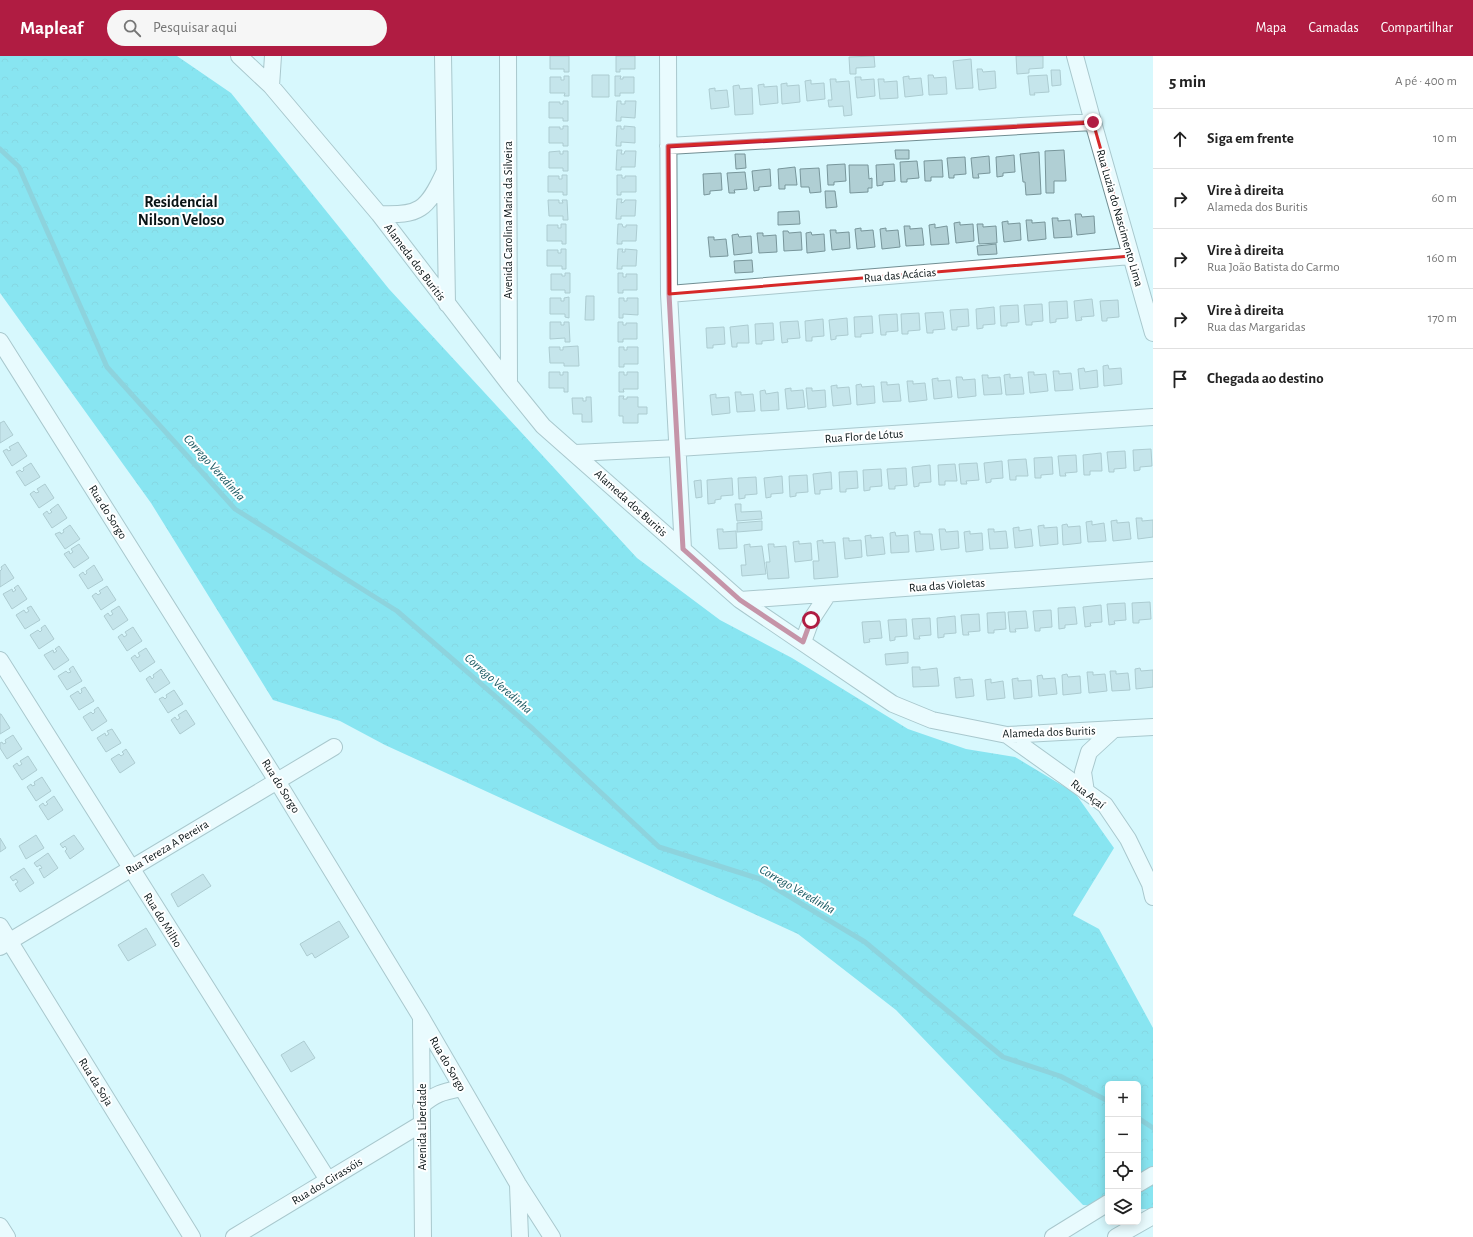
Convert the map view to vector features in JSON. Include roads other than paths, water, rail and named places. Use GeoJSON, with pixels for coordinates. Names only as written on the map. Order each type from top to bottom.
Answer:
{"type":"FeatureCollection","features":[{"type":"Feature","properties":{"kind":"street","name":"Alameda dos Buritis"},"geometry":{"type":"LineString","coordinates":[[238,56],[271,86],[379,214],[447,304],[543,426],[740,600],[893,704],[932,720],[1007,736],[1153,727]]}},
{"type":"Feature","properties":{"kind":"street"},"geometry":{"type":"LineString","coordinates":[[271,86],[273,56]]}},
{"type":"Feature","properties":{"kind":"street"},"geometry":{"type":"LineString","coordinates":[[443,56],[447,304]]}},
{"type":"Feature","properties":{"kind":"street","name":"Avenida Carolina Maria da Silveira"},"geometry":{"type":"LineString","coordinates":[[508,56],[509,384]]}},
{"type":"Feature","properties":{"kind":"street"},"geometry":{"type":"LineString","coordinates":[[668,56],[669,294],[683,549]]}},
{"type":"Feature","properties":{"kind":"street","name":"Rua Luzia do Nascimento Lima"},"geometry":{"type":"LineString","coordinates":[[1075,56],[1153,334]]}},
{"type":"Feature","properties":{"kind":"street"},"geometry":{"type":"LineString","coordinates":[[668,146],[1093,122]]}},
{"type":"Feature","properties":{"kind":"street"},"geometry":{"type":"LineString","coordinates":[[379,214],[398,215],[413,212],[424,206],[437,188],[445,172]]}},
{"type":"Feature","properties":{"kind":"street","name":"Rua das Acácias"},"geometry":{"type":"LineString","coordinates":[[669,294],[1131,256]]}},
{"type":"Feature","properties":{"kind":"street","name":"Rua do Sorgo"},"geometry":{"type":"LineString","coordinates":[[0,341],[278,781],[421,1017],[518,1184],[552,1237]]}},
{"type":"Feature","properties":{"kind":"street","name":"Rua Flor de Lótus"},"geometry":{"type":"LineString","coordinates":[[574,453],[678,448],[1153,416]]}},
{"type":"Feature","properties":{"kind":"street","name":"Rua das Violetas"},"geometry":{"type":"LineString","coordinates":[[740,600],[1153,570]]}},
{"type":"Feature","properties":{"kind":"street"},"geometry":{"type":"LineString","coordinates":[[803,642],[811,620],[828,594]]}},
{"type":"Feature","properties":{"kind":"street","name":"Rua do Milho"},"geometry":{"type":"LineString","coordinates":[[0,660],[328,1180]]}},
{"type":"Feature","properties":{"kind":"street"},"geometry":{"type":"LineString","coordinates":[[1086,792],[1083,772],[1089,752],[1114,729]]}},
{"type":"Feature","properties":{"kind":"street","name":"Rua Açaí"},"geometry":{"type":"LineString","coordinates":[[1007,736],[1105,805],[1128,839],[1150,884],[1153,897]]}},
{"type":"Feature","properties":{"kind":"street","name":"Rua Tereza A Pereira"},"geometry":{"type":"LineString","coordinates":[[5,944],[334,748]]}},
{"type":"Feature","properties":{"kind":"street","name":"Rua da Soja"},"geometry":{"type":"LineString","coordinates":[[0,926],[5,944],[192,1237]]}},
{"type":"Feature","properties":{"kind":"street","name":"Avenida Liberdade"},"geometry":{"type":"LineString","coordinates":[[421,1017],[423,1237]]}},
{"type":"Feature","properties":{"kind":"street"},"geometry":{"type":"LineString","coordinates":[[421,1106],[442,1092],[462,1088]]}},
{"type":"Feature","properties":{"kind":"street","name":"Rua dos Girassóis"},"geometry":{"type":"LineString","coordinates":[[234,1237],[421,1124]]}},
{"type":"Feature","properties":{"kind":"street"},"geometry":{"type":"LineString","coordinates":[[1141,1182],[1153,1175]]}},
{"type":"Feature","properties":{"kind":"street"},"geometry":{"type":"LineString","coordinates":[[518,1184],[520,1237]]}},
{"type":"Feature","properties":{"kind":"street"},"geometry":{"type":"LineString","coordinates":[[1053,1237],[1078,1230],[1105,1206]]}},
{"type":"Feature","properties":{"kind":"street"},"geometry":{"type":"LineString","coordinates":[[1116,1237],[1153,1216]]}},
{"type":"Feature","properties":{"kind":"street"},"geometry":{"type":"LineString","coordinates":[[0,1226],[7,1237]]}},
{"type":"Feature","properties":{"kind":"waterway","name":"Corrego Veredinha"},"geometry":{"type":"LineString","coordinates":[[0,149],[19,167],[107,367],[235,509],[397,611],[533,729],[659,847],[760,879],[865,942],[1003,1057],[1060,1076],[1105,1099]]}},
{"type":"Feature","properties":{"kind":"waterway","name":"Corrego Veredinha"},"geometry":{"type":"LineString","coordinates":[[1141,1120],[1153,1128]]}},
{"type":"Feature","properties":{"kind":"district","name":"Residencial Nilson Veloso"},"geometry":{"type":"Point","coordinates":[181,211]}}]}
